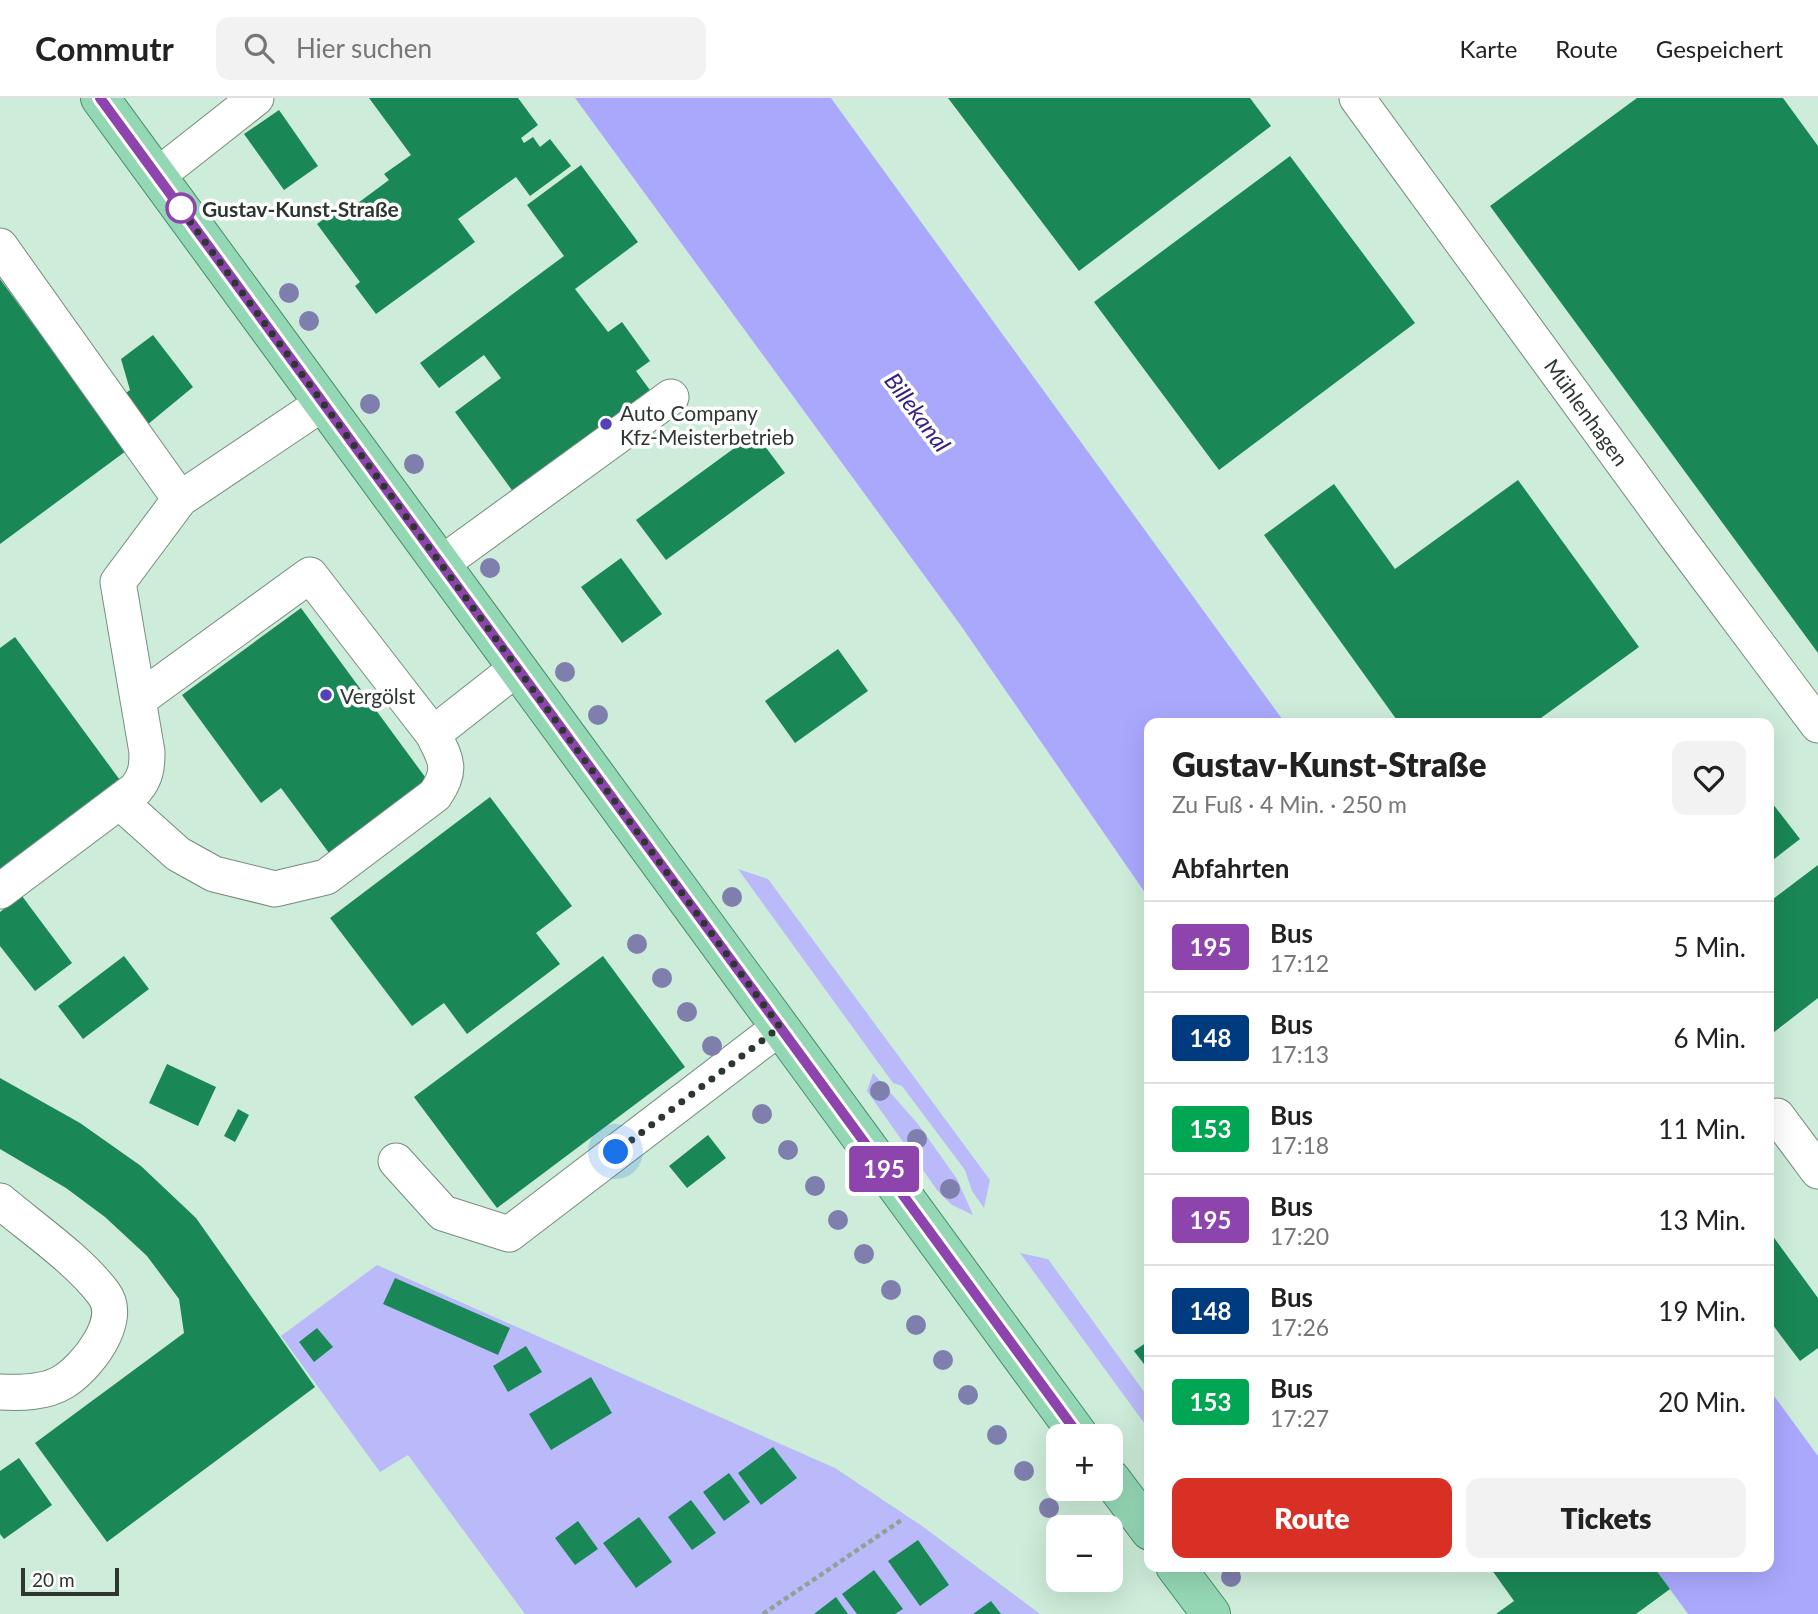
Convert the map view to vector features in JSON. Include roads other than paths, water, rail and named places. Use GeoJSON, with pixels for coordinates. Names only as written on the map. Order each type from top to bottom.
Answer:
{"type":"FeatureCollection","features":[{"type":"Feature","properties":{"kind":"main road"},"geometry":{"type":"LineString","coordinates":[[100,98],[1070,1424]]}},
{"type":"Feature","properties":{"kind":"main road"},"geometry":{"type":"LineString","coordinates":[[1123,1495],[1144,1523]]}},
{"type":"Feature","properties":{"kind":"main road"},"geometry":{"type":"LineString","coordinates":[[1179,1572],[1210,1614]]}},
{"type":"Feature","properties":{"kind":"street"},"geometry":{"type":"LineString","coordinates":[[156,176],[256,98]]}},
{"type":"Feature","properties":{"kind":"street","name":"Mühlenhagen"},"geometry":{"type":"LineString","coordinates":[[1357,98],[1818,725]]}},
{"type":"Feature","properties":{"kind":"street"},"geometry":{"type":"LineString","coordinates":[[0,246],[180,499]]}},
{"type":"Feature","properties":{"kind":"street"},"geometry":{"type":"LineString","coordinates":[[441,564],[671,397]]}},
{"type":"Feature","properties":{"kind":"street"},"geometry":{"type":"LineString","coordinates":[[0,891],[120,802],[143,781],[147,769],[147,752],[118,582],[180,499],[323,403]]}},
{"type":"Feature","properties":{"kind":"street"},"geometry":{"type":"LineString","coordinates":[[120,802],[178,854],[214,874],[275,889],[326,877],[435,795],[445,780],[447,761],[433,734],[310,575],[138,700]]}},
{"type":"Feature","properties":{"kind":"street"},"geometry":{"type":"LineString","coordinates":[[433,734],[517,668]]}},
{"type":"Feature","properties":{"kind":"street"},"geometry":{"type":"LineString","coordinates":[[396,1161],[443,1213],[509,1234],[780,1027]]}},
{"type":"Feature","properties":{"kind":"street"},"geometry":{"type":"LineString","coordinates":[[1777,1116],[1818,1171]]}},
{"type":"Feature","properties":{"kind":"street"},"geometry":{"type":"LineString","coordinates":[[0,1201],[65,1254],[105,1295],[111,1311],[105,1332],[90,1358],[62,1383],[27,1393],[0,1392]]}},
{"type":"Feature","properties":{"kind":"water","name":"Billekanal"},"geometry":{"type":"Polygon","coordinates":[[[575,98],[831,98],[1281,718],[1144,718],[1144,891],[959,623],[575,98]]]}},
{"type":"Feature","properties":{"kind":"water"},"geometry":{"type":"Polygon","coordinates":[[[1774,1396],[1818,1456],[1818,1614],[1688,1614],[1657,1572],[1774,1572],[1774,1396]]]}},
{"type":"Feature","properties":{"kind":"place","name":"Gustav-Kunst-Straße"},"geometry":{"type":"Point","coordinates":[181,208]}},
{"type":"Feature","properties":{"kind":"place","name":"Auto Company Kfz-Meisterbetrieb"},"geometry":{"type":"Point","coordinates":[606,424]}},
{"type":"Feature","properties":{"kind":"place","name":"Vergölst"},"geometry":{"type":"Point","coordinates":[326,695]}}]}
